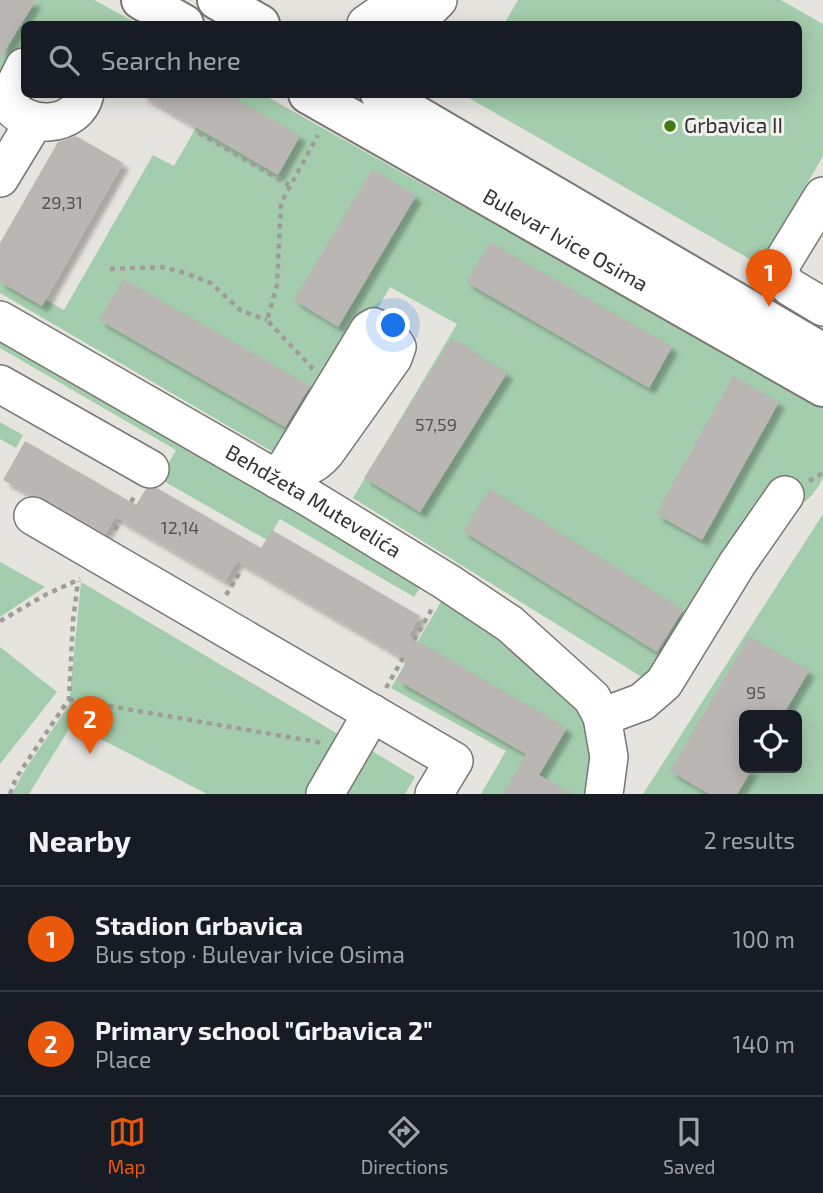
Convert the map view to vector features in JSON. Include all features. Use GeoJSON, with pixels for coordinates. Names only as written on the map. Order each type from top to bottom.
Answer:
{"type":"FeatureCollection","features":[{"type":"Feature","properties":{"kind":"main road"},"geometry":{"type":"LineString","coordinates":[[141,0],[179,21]]}},
{"type":"Feature","properties":{"kind":"main road"},"geometry":{"type":"LineString","coordinates":[[217,0],[255,21]]}},
{"type":"Feature","properties":{"kind":"main road","name":"Bulevar Ivice Osima"},"geometry":{"type":"LineString","coordinates":[[315,98],[823,387]]}},
{"type":"Feature","properties":{"kind":"main road","name":"Bulevar Ivice Osima"},"geometry":{"type":"LineString","coordinates":[[387,98],[823,353]]}},
{"type":"Feature","properties":{"kind":"street"},"geometry":{"type":"LineString","coordinates":[[417,21],[438,0]]}},
{"type":"Feature","properties":{"kind":"street"},"geometry":{"type":"LineString","coordinates":[[21,74],[7,101],[17,113],[34,122],[68,119],[78,110],[83,98]]}},
{"type":"Feature","properties":{"kind":"street"},"geometry":{"type":"LineString","coordinates":[[0,178],[34,122]]}},
{"type":"Feature","properties":{"kind":"street"},"geometry":{"type":"LineString","coordinates":[[823,195],[782,263],[780,277],[790,287],[823,307]]}},
{"type":"Feature","properties":{"kind":"street","name":"Behdžeta Mutevelića"},"geometry":{"type":"LineString","coordinates":[[0,320],[282,473],[510,624],[592,698],[602,717]]}},
{"type":"Feature","properties":{"kind":"street"},"geometry":{"type":"LineString","coordinates":[[371,327],[387,333],[397,347],[393,358],[318,461],[307,468],[282,473],[371,327]]}},
{"type":"Feature","properties":{"kind":"street"},"geometry":{"type":"LineString","coordinates":[[0,384],[150,469]]}},
{"type":"Feature","properties":{"kind":"street"},"geometry":{"type":"LineString","coordinates":[[604,794],[609,757],[602,717],[642,702],[664,683],[737,564],[785,495]]}},
{"type":"Feature","properties":{"kind":"street"},"geometry":{"type":"LineString","coordinates":[[33,516],[89,568],[372,713],[454,761],[435,794]]}},
{"type":"Feature","properties":{"kind":"street"},"geometry":{"type":"LineString","coordinates":[[324,794],[372,713]]}},
{"type":"Feature","properties":{"kind":"path"},"geometry":{"type":"LineString","coordinates":[[267,320],[277,285],[281,203],[320,132]]}},
{"type":"Feature","properties":{"kind":"path"},"geometry":{"type":"LineString","coordinates":[[199,134],[289,185]]}},
{"type":"Feature","properties":{"kind":"path"},"geometry":{"type":"LineString","coordinates":[[110,269],[162,267],[211,283],[240,310],[267,320],[309,366],[337,384]]}},
{"type":"Feature","properties":{"kind":"path"},"geometry":{"type":"LineString","coordinates":[[0,621],[89,568]]}},
{"type":"Feature","properties":{"kind":"path"},"geometry":{"type":"LineString","coordinates":[[10,794],[16,778],[69,699],[73,621],[89,568]]}},
{"type":"Feature","properties":{"kind":"path"},"geometry":{"type":"LineString","coordinates":[[69,699],[352,748]]}},
{"type":"Feature","properties":{"kind":"green space"},"geometry":{"type":"Polygon","coordinates":[[[0,0],[94,0],[132,21],[21,21],[21,68],[0,106],[0,0]]]}},
{"type":"Feature","properties":{"kind":"green space","name":"Grbavica II"},"geometry":{"type":"Polygon","coordinates":[[[518,0],[781,0],[823,24],[823,156],[760,265],[469,98],[802,98],[802,21],[506,21],[518,0]]]}},
{"type":"Feature","properties":{"kind":"green space"},"geometry":{"type":"Polygon","coordinates":[[[149,98],[269,98],[823,403],[823,478],[809,498],[796,506],[779,506],[758,500],[653,684],[353,498],[457,324],[390,287],[290,462],[0,293],[0,274],[64,310],[153,155],[174,166],[197,126],[149,98]]]}},
{"type":"Feature","properties":{"kind":"green space"},"geometry":{"type":"Polygon","coordinates":[[[0,334],[425,581],[414,597],[280,519],[267,540],[160,479],[176,450],[0,348],[0,334]]]}},
{"type":"Feature","properties":{"kind":"green space"},"geometry":{"type":"Polygon","coordinates":[[[0,422],[23,435],[16,448],[0,439],[0,422]]]}},
{"type":"Feature","properties":{"kind":"green space"},"geometry":{"type":"Polygon","coordinates":[[[823,514],[823,794],[643,794],[823,514]]]}},
{"type":"Feature","properties":{"kind":"green space"},"geometry":{"type":"Polygon","coordinates":[[[0,562],[45,587],[0,617],[0,562]]]}},
{"type":"Feature","properties":{"kind":"green space"},"geometry":{"type":"Polygon","coordinates":[[[81,582],[343,737],[315,794],[207,794],[72,724],[29,794],[12,794],[69,705],[81,582]]]}},
{"type":"Feature","properties":{"kind":"green space"},"geometry":{"type":"Polygon","coordinates":[[[442,600],[505,641],[548,675],[566,694],[580,714],[588,735],[595,794],[481,794],[506,751],[391,688],[442,600]]]}},
{"type":"Feature","properties":{"kind":"green space"},"geometry":{"type":"Polygon","coordinates":[[[0,647],[57,692],[0,764],[0,647]]]}},
{"type":"Feature","properties":{"kind":"green space"},"geometry":{"type":"Polygon","coordinates":[[[359,743],[415,777],[405,794],[330,794],[359,743]]]}},
{"type":"Feature","properties":{"kind":"building"},"geometry":{"type":"Polygon","coordinates":[[[0,0],[36,0],[21,21],[0,59],[0,0]]]}},
{"type":"Feature","properties":{"kind":"building"},"geometry":{"type":"Polygon","coordinates":[[[146,98],[235,98],[300,136],[278,175],[146,98]]]}},
{"type":"Feature","properties":{"kind":"building"},"geometry":{"type":"Polygon","coordinates":[[[76,136],[123,163],[42,306],[0,282],[0,243],[58,142],[76,136]]]}},
{"type":"Feature","properties":{"kind":"building"},"geometry":{"type":"Polygon","coordinates":[[[372,169],[416,196],[338,327],[294,300],[372,169]]]}},
{"type":"Feature","properties":{"kind":"building"},"geometry":{"type":"Polygon","coordinates":[[[490,242],[672,347],[649,388],[466,282],[490,242]]]}},
{"type":"Feature","properties":{"kind":"building"},"geometry":{"type":"Polygon","coordinates":[[[123,279],[310,386],[285,427],[99,320],[123,279]]]}},
{"type":"Feature","properties":{"kind":"building"},"geometry":{"type":"Polygon","coordinates":[[[452,338],[507,373],[420,512],[364,478],[452,338]]]}},
{"type":"Feature","properties":{"kind":"building"},"geometry":{"type":"Polygon","coordinates":[[[733,376],[779,402],[702,540],[656,514],[733,376]]]}},
{"type":"Feature","properties":{"kind":"building"},"geometry":{"type":"Polygon","coordinates":[[[25,441],[136,505],[146,489],[157,488],[261,548],[272,530],[420,616],[408,636],[567,728],[539,775],[572,794],[503,794],[526,754],[397,680],[408,661],[237,561],[225,581],[115,517],[105,534],[44,498],[31,495],[3,480],[25,441]]]}},
{"type":"Feature","properties":{"kind":"building"},"geometry":{"type":"Polygon","coordinates":[[[490,489],[683,610],[657,652],[463,531],[490,489]]]}},
{"type":"Feature","properties":{"kind":"building"},"geometry":{"type":"Polygon","coordinates":[[[749,636],[809,671],[786,710],[739,710],[739,773],[750,773],[737,794],[709,794],[670,771],[749,636]]]}},
{"type":"Feature","properties":{"kind":"place","name":"Grbavica II"},"geometry":{"type":"Point","coordinates":[670,126]}},
{"type":"Feature","properties":{"kind":"place","name":"Stadion Grbavica"},"geometry":{"type":"Point","coordinates":[769,307]}},
{"type":"Feature","properties":{"kind":"place","name":"Primary school \"Grbavica 2\""},"geometry":{"type":"Point","coordinates":[90,754]}}]}
